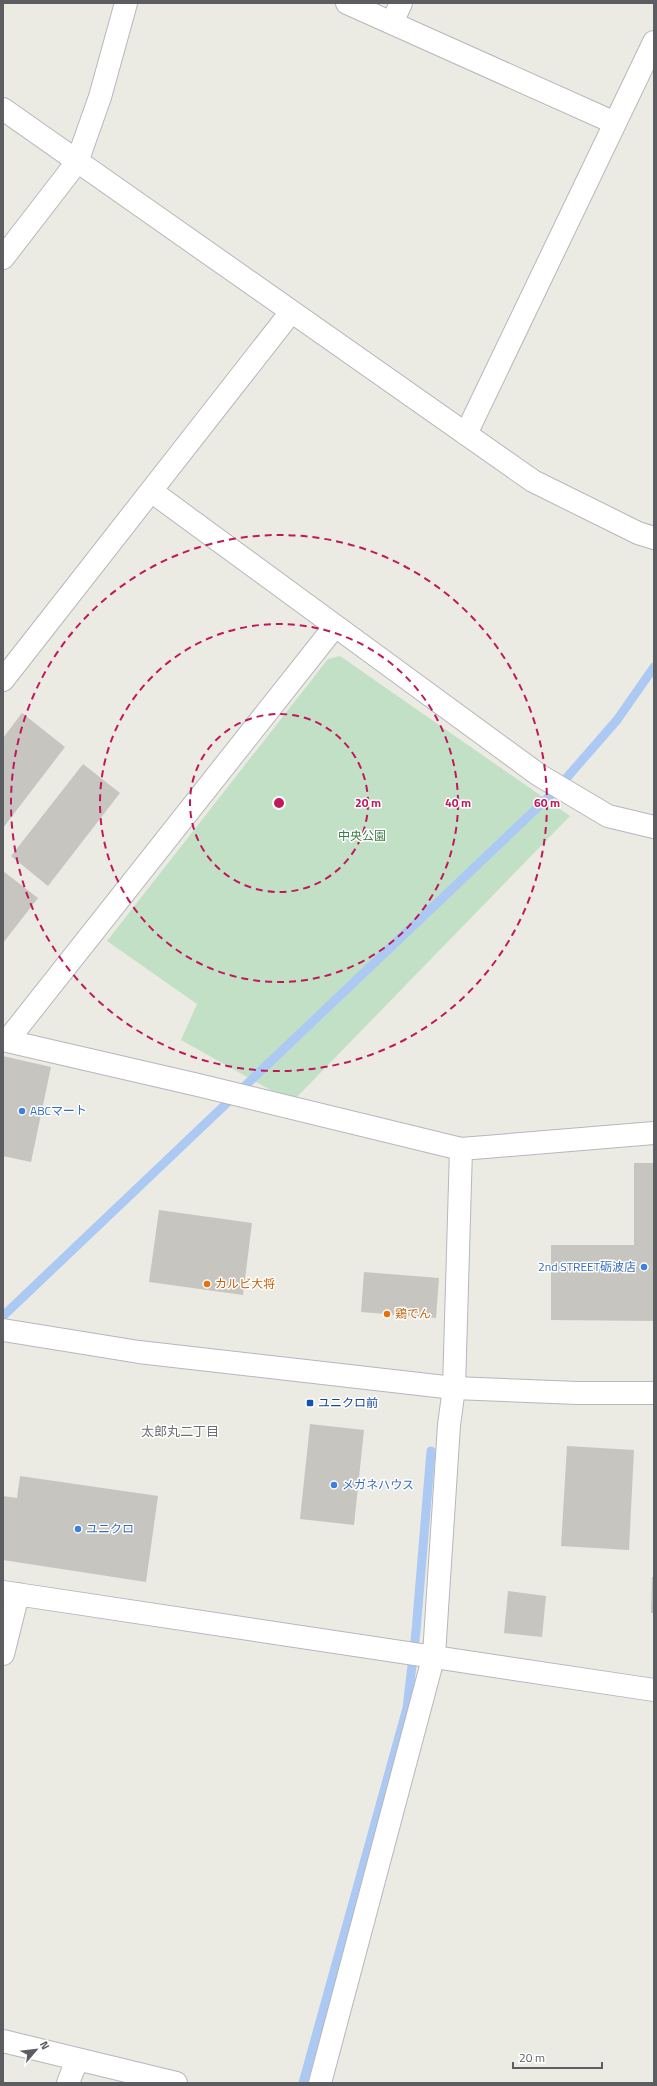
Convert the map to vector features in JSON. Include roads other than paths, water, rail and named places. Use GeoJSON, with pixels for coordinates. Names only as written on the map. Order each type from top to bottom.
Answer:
{"type":"FeatureCollection","features":[{"type":"Feature","properties":{"kind":"street"},"geometry":{"type":"LineString","coordinates":[[3,258],[77,162],[100,97],[126,3]]}},
{"type":"Feature","properties":{"kind":"street"},"geometry":{"type":"LineString","coordinates":[[347,3],[615,123]]}},
{"type":"Feature","properties":{"kind":"street"},"geometry":{"type":"LineString","coordinates":[[392,23],[401,3]]}},
{"type":"Feature","properties":{"kind":"street"},"geometry":{"type":"LineString","coordinates":[[466,434],[654,42]]}},
{"type":"Feature","properties":{"kind":"street"},"geometry":{"type":"LineString","coordinates":[[3,109],[533,481],[638,533],[654,538]]}},
{"type":"Feature","properties":{"kind":"street"},"geometry":{"type":"LineString","coordinates":[[3,680],[291,312]]}},
{"type":"Feature","properties":{"kind":"street"},"geometry":{"type":"LineString","coordinates":[[151,491],[549,781],[608,816],[654,827]]}},
{"type":"Feature","properties":{"kind":"street"},"geometry":{"type":"LineString","coordinates":[[335,626],[5,1040],[198,1084],[461,1149],[654,1133]]}},
{"type":"Feature","properties":{"kind":"street"},"geometry":{"type":"LineString","coordinates":[[320,2083],[434,1655],[449,1425],[454,1388],[461,1149]]}},
{"type":"Feature","properties":{"kind":"street"},"geometry":{"type":"LineString","coordinates":[[3,1330],[140,1352],[454,1388],[578,1393],[654,1393]]}},
{"type":"Feature","properties":{"kind":"street"},"geometry":{"type":"LineString","coordinates":[[3,1654],[10,1593],[434,1655],[654,1690]]}},
{"type":"Feature","properties":{"kind":"street"},"geometry":{"type":"LineString","coordinates":[[3,2041],[76,2060],[176,2083]]}},
{"type":"Feature","properties":{"kind":"street"},"geometry":{"type":"LineString","coordinates":[[68,2083],[76,2060]]}},
{"type":"Feature","properties":{"kind":"waterway"},"geometry":{"type":"LineString","coordinates":[[3,1316],[556,790],[617,720],[654,667]]}},
{"type":"Feature","properties":{"kind":"waterway"},"geometry":{"type":"LineString","coordinates":[[303,2083],[407,1708],[416,1631],[431,1451]]}},
{"type":"Feature","properties":{"kind":"place","name":"ABCマート"},"geometry":{"type":"Point","coordinates":[22,1111]}},
{"type":"Feature","properties":{"kind":"place","name":"2nd STREET砺波店"},"geometry":{"type":"Point","coordinates":[644,1267]}},
{"type":"Feature","properties":{"kind":"place","name":"カルビ大将"},"geometry":{"type":"Point","coordinates":[207,1284]}},
{"type":"Feature","properties":{"kind":"place","name":"鶏でん"},"geometry":{"type":"Point","coordinates":[387,1314]}},
{"type":"Feature","properties":{"kind":"place","name":"ユニクロ前"},"geometry":{"type":"Point","coordinates":[310,1403]}},
{"type":"Feature","properties":{"kind":"place","name":"メガネハウス"},"geometry":{"type":"Point","coordinates":[334,1485]}},
{"type":"Feature","properties":{"kind":"place","name":"ユニクロ"},"geometry":{"type":"Point","coordinates":[78,1529]}},
{"type":"Feature","properties":{"kind":"district","name":"太郎丸二丁目"},"geometry":{"type":"Point","coordinates":[180,1431]}},
{"type":"Feature","properties":{"kind":"park label","name":"中央公園"},"geometry":{"type":"Point","coordinates":[362,836]}}]}
